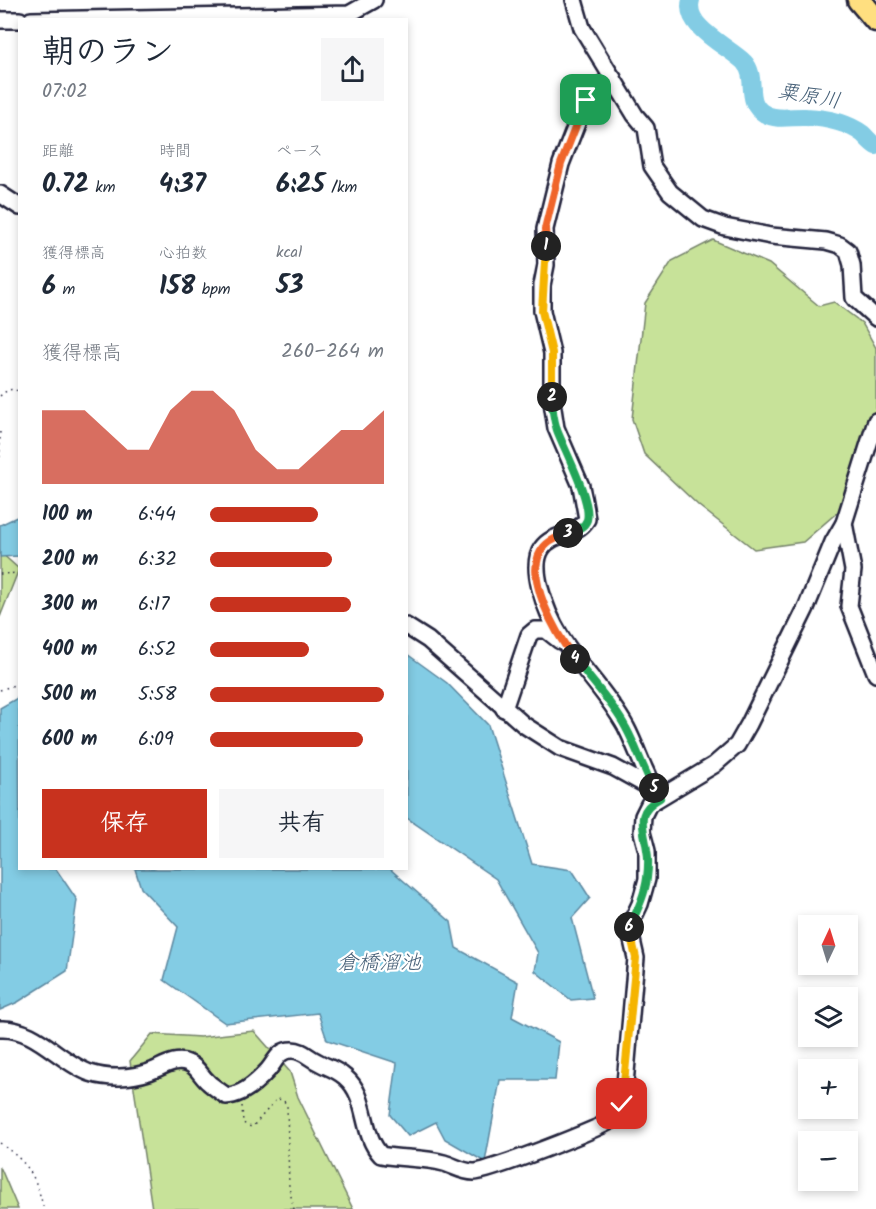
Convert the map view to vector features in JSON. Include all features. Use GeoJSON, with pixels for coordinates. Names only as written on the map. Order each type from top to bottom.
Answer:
{"type":"FeatureCollection","features":[{"type":"Feature","properties":{"kind":"highway"},"geometry":{"type":"LineString","coordinates":[[859,0],[876,20]]}},
{"type":"Feature","properties":{"kind":"street"},"geometry":{"type":"LineString","coordinates":[[137,18],[349,14],[374,0]]}},
{"type":"Feature","properties":{"kind":"street"},"geometry":{"type":"LineString","coordinates":[[574,0],[582,28],[635,115],[646,128],[652,166],[670,192],[703,219],[725,227],[840,245],[848,251],[852,265],[854,298],[876,318]]}},
{"type":"Feature","properties":{"kind":"street"},"geometry":{"type":"LineString","coordinates":[[0,20],[18,20]]}},
{"type":"Feature","properties":{"kind":"street"},"geometry":{"type":"LineString","coordinates":[[613,78],[592,90],[586,100],[561,164],[545,229],[546,265],[542,285],[542,311],[552,353],[552,402],[556,428],[581,486],[587,519],[582,527],[552,540],[542,548],[537,561],[537,577],[545,609],[564,644],[608,699],[626,728],[646,774],[658,794]]}},
{"type":"Feature","properties":{"kind":"street"},"geometry":{"type":"LineString","coordinates":[[0,194],[18,206]]}},
{"type":"Feature","properties":{"kind":"street"},"geometry":{"type":"LineString","coordinates":[[0,1029],[10,1028],[24,1033],[89,1073],[106,1076],[129,1077],[176,1061],[188,1062],[226,1096],[241,1093],[268,1070],[281,1052],[289,1050],[304,1053],[347,1078],[358,1094],[373,1147],[381,1155],[444,1163],[476,1173],[591,1131],[614,1119],[622,1104],[625,1084],[636,958],[629,927],[640,904],[647,879],[647,851],[642,832],[643,816],[649,804],[658,794],[714,765],[736,745],[753,716],[806,608],[833,542],[844,523],[876,421]]}},
{"type":"Feature","properties":{"kind":"street"},"geometry":{"type":"LineString","coordinates":[[844,523],[854,570],[849,606],[876,674]]}},
{"type":"Feature","properties":{"kind":"street"},"geometry":{"type":"LineString","coordinates":[[408,627],[428,640],[524,725],[560,748],[613,767],[658,794]]}},
{"type":"Feature","properties":{"kind":"street"},"geometry":{"type":"LineString","coordinates":[[504,709],[529,635],[535,630],[546,630],[564,644]]}},
{"type":"Feature","properties":{"kind":"path"},"geometry":{"type":"LineString","coordinates":[[0,396],[8,390],[18,391]]}},
{"type":"Feature","properties":{"kind":"path"},"geometry":{"type":"LineString","coordinates":[[0,432],[0,457]]}},
{"type":"Feature","properties":{"kind":"path"},"geometry":{"type":"LineString","coordinates":[[0,574],[18,573]]}},
{"type":"Feature","properties":{"kind":"path"},"geometry":{"type":"LineString","coordinates":[[0,690],[18,684]]}},
{"type":"Feature","properties":{"kind":"path"},"geometry":{"type":"LineString","coordinates":[[241,1093],[243,1123],[246,1126],[254,1125],[277,1099],[283,1100],[287,1106],[289,1188],[294,1209]]}},
{"type":"Feature","properties":{"kind":"path"},"geometry":{"type":"LineString","coordinates":[[0,1143],[16,1155],[36,1178],[44,1209]]}},
{"type":"Feature","properties":{"kind":"green space"},"geometry":{"type":"Polygon","coordinates":[[[713,240],[769,264],[819,306],[834,302],[862,323],[876,348],[876,446],[855,497],[803,542],[754,549],[699,506],[644,454],[632,419],[645,303],[672,261],[713,240]]]}},
{"type":"Feature","properties":{"kind":"green space"},"geometry":{"type":"Polygon","coordinates":[[[0,552],[18,568],[18,572],[0,617],[0,552]]]}},
{"type":"Feature","properties":{"kind":"green space"},"geometry":{"type":"Polygon","coordinates":[[[254,1031],[290,1072],[298,1097],[353,1209],[152,1209],[130,1061],[152,1034],[200,1037],[254,1031]]]}},
{"type":"Feature","properties":{"kind":"green space"},"geometry":{"type":"Polygon","coordinates":[[[1,1169],[18,1209],[0,1209],[1,1169]]]}},
{"type":"Feature","properties":{"kind":"water"},"geometry":{"type":"Polygon","coordinates":[[[18,516],[18,556],[0,557],[0,525],[18,516]]]}},
{"type":"Feature","properties":{"kind":"water"},"geometry":{"type":"Polygon","coordinates":[[[408,655],[447,683],[488,725],[532,864],[572,870],[590,898],[572,918],[593,998],[571,1000],[535,971],[538,953],[496,879],[408,819],[408,655]]]}},
{"type":"Feature","properties":{"kind":"water"},"geometry":{"type":"Polygon","coordinates":[[[18,698],[18,870],[57,870],[77,900],[67,971],[18,1002],[0,1010],[0,708],[18,698]]]}},
{"type":"Feature","properties":{"kind":"water","name":"倉橋溜池"},"geometry":{"type":"Polygon","coordinates":[[[135,870],[391,870],[451,922],[456,948],[518,982],[512,1017],[559,1042],[555,1080],[500,1080],[485,1162],[445,1139],[436,1122],[408,1136],[390,1115],[397,1063],[327,1040],[318,1013],[225,1023],[164,980],[178,927],[141,888],[135,870]]]}},
{"type":"Feature","properties":{"kind":"waterway","name":"粟原川"},"geometry":{"type":"LineString","coordinates":[[691,0],[690,10],[700,27],[737,56],[748,68],[758,109],[775,117],[814,118],[843,124],[857,130],[876,146]]}},
{"type":"Feature","properties":{"kind":"route"},"geometry":{"type":"LineString","coordinates":[[586,100],[561,164],[545,229],[546,265],[542,285],[542,311],[552,353],[552,402],[556,428],[581,486],[587,519],[582,527],[552,540],[542,548],[537,561],[537,577],[545,609],[564,644],[608,699],[626,728],[646,774],[660,798],[649,804],[643,816],[642,832],[647,851],[647,879],[640,904],[629,927],[636,958],[622,1104]]}}]}
